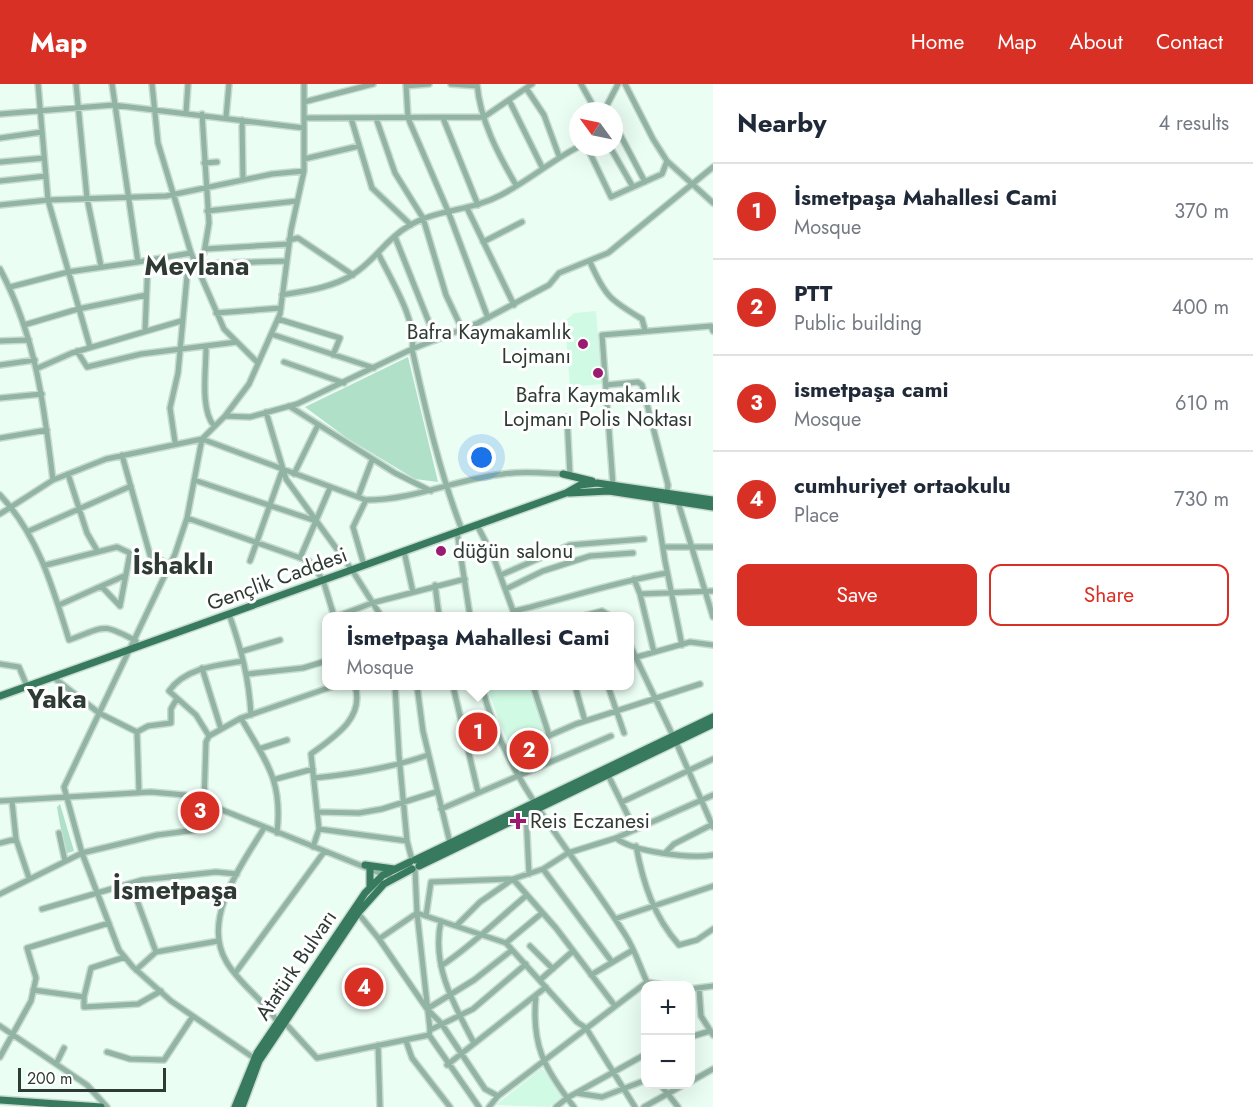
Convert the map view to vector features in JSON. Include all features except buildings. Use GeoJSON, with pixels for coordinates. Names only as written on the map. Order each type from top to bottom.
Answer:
{"type":"FeatureCollection","features":[{"type":"Feature","properties":{"kind":"main road"},"geometry":{"type":"LineString","coordinates":[[567,475],[597,483],[713,500]]}},
{"type":"Feature","properties":{"kind":"main road"},"geometry":{"type":"LineString","coordinates":[[567,475],[583,488],[713,507]]}},
{"type":"Feature","properties":{"kind":"main road"},"geometry":{"type":"LineString","coordinates":[[566,493],[569,482],[567,475]]}},
{"type":"Feature","properties":{"kind":"main road"},"geometry":{"type":"LineString","coordinates":[[583,488],[597,483]]}},
{"type":"Feature","properties":{"kind":"main road","name":"Gençlik Caddesi"},"geometry":{"type":"LineString","coordinates":[[0,696],[134,645],[229,614],[583,488]]}},
{"type":"Feature","properties":{"kind":"main road"},"geometry":{"type":"LineString","coordinates":[[235,1107],[257,1059],[281,1019],[377,890],[392,878],[450,843],[608,775],[713,717]]}},
{"type":"Feature","properties":{"kind":"main road"},"geometry":{"type":"LineString","coordinates":[[414,864],[526,814],[535,806],[675,739],[713,724]]}},
{"type":"Feature","properties":{"kind":"main road","name":"Atatürk Bulvarı"},"geometry":{"type":"LineString","coordinates":[[281,1019],[370,887],[394,869],[414,864]]}},
{"type":"Feature","properties":{"kind":"main road"},"geometry":{"type":"LineString","coordinates":[[370,887],[368,867],[394,869]]}},
{"type":"Feature","properties":{"kind":"main road"},"geometry":{"type":"LineString","coordinates":[[242,1107],[257,1059]]}},
{"type":"Feature","properties":{"kind":"main road"},"geometry":{"type":"LineString","coordinates":[[0,1100],[101,1107]]}},
{"type":"Feature","properties":{"kind":"street"},"geometry":{"type":"LineString","coordinates":[[38,84],[48,200],[90,347]]}},
{"type":"Feature","properties":{"kind":"street"},"geometry":{"type":"LineString","coordinates":[[76,84],[87,198],[101,266]]}},
{"type":"Feature","properties":{"kind":"street"},"geometry":{"type":"LineString","coordinates":[[112,84],[113,105],[138,262]]}},
{"type":"Feature","properties":{"kind":"street"},"geometry":{"type":"LineString","coordinates":[[152,84],[158,143],[172,195],[195,264],[224,329],[258,363]]}},
{"type":"Feature","properties":{"kind":"street"},"geometry":{"type":"LineString","coordinates":[[186,112],[188,84]]}},
{"type":"Feature","properties":{"kind":"street"},"geometry":{"type":"LineString","coordinates":[[226,117],[230,84]]}},
{"type":"Feature","properties":{"kind":"street"},"geometry":{"type":"LineString","coordinates":[[257,1059],[161,991],[124,957],[82,853],[64,787],[171,566],[187,518],[202,439],[225,416],[249,384],[278,319],[289,242],[304,171],[304,84]]}},
{"type":"Feature","properties":{"kind":"street"},"geometry":{"type":"LineString","coordinates":[[304,102],[373,84]]}},
{"type":"Feature","properties":{"kind":"street"},"geometry":{"type":"LineString","coordinates":[[429,84],[406,85],[408,118],[448,211],[488,318]]}},
{"type":"Feature","properties":{"kind":"street"},"geometry":{"type":"LineString","coordinates":[[451,84],[477,85],[484,117],[498,154],[516,185]]}},
{"type":"Feature","properties":{"kind":"street"},"geometry":{"type":"LineString","coordinates":[[304,118],[484,117],[532,84]]}},
{"type":"Feature","properties":{"kind":"street"},"geometry":{"type":"LineString","coordinates":[[582,84],[591,102]]}},
{"type":"Feature","properties":{"kind":"street"},"geometry":{"type":"LineString","coordinates":[[610,102],[618,84]]}},
{"type":"Feature","properties":{"kind":"street"},"geometry":{"type":"LineString","coordinates":[[626,84],[653,139],[668,161],[691,185],[713,203]]}},
{"type":"Feature","properties":{"kind":"street"},"geometry":{"type":"LineString","coordinates":[[525,88],[544,115],[559,156]]}},
{"type":"Feature","properties":{"kind":"street"},"geometry":{"type":"LineString","coordinates":[[509,100],[542,167]]}},
{"type":"Feature","properties":{"kind":"street"},"geometry":{"type":"LineString","coordinates":[[0,114],[113,105],[304,128]]}},
{"type":"Feature","properties":{"kind":"street"},"geometry":{"type":"LineString","coordinates":[[175,442],[170,408],[178,373],[181,321],[187,276],[205,249],[207,211],[201,114]]}},
{"type":"Feature","properties":{"kind":"street"},"geometry":{"type":"LineString","coordinates":[[351,118],[372,188],[411,225]]}},
{"type":"Feature","properties":{"kind":"street"},"geometry":{"type":"LineString","coordinates":[[376,118],[395,173],[423,218],[446,295],[462,329]]}},
{"type":"Feature","properties":{"kind":"street"},"geometry":{"type":"LineString","coordinates":[[443,118],[478,205]]}},
{"type":"Feature","properties":{"kind":"street"},"geometry":{"type":"LineString","coordinates":[[242,120],[243,180]]}},
{"type":"Feature","properties":{"kind":"street"},"geometry":{"type":"LineString","coordinates":[[0,138],[42,132]]}},
{"type":"Feature","properties":{"kind":"street"},"geometry":{"type":"LineString","coordinates":[[623,140],[645,182]]}},
{"type":"Feature","properties":{"kind":"street"},"geometry":{"type":"LineString","coordinates":[[304,159],[359,146]]}},
{"type":"Feature","properties":{"kind":"street"},"geometry":{"type":"LineString","coordinates":[[282,295],[323,287],[353,275],[395,237],[423,218],[478,205],[516,185],[569,151]]}},
{"type":"Feature","properties":{"kind":"street"},"geometry":{"type":"LineString","coordinates":[[590,156],[611,197],[662,174],[668,161]]}},
{"type":"Feature","properties":{"kind":"street"},"geometry":{"type":"LineString","coordinates":[[615,156],[633,187]]}},
{"type":"Feature","properties":{"kind":"street"},"geometry":{"type":"LineString","coordinates":[[0,162],[44,158]]}},
{"type":"Feature","properties":{"kind":"street"},"geometry":{"type":"LineString","coordinates":[[204,163],[217,162]]}},
{"type":"Feature","properties":{"kind":"street"},"geometry":{"type":"LineString","coordinates":[[225,416],[250,417],[289,406],[344,383],[412,349],[488,318],[549,285],[559,273],[608,253],[713,167]]}},
{"type":"Feature","properties":{"kind":"street"},"geometry":{"type":"LineString","coordinates":[[0,205],[48,200],[172,195],[243,180],[304,171]]}},
{"type":"Feature","properties":{"kind":"street"},"geometry":{"type":"LineString","coordinates":[[0,181],[46,176]]}},
{"type":"Feature","properties":{"kind":"street"},"geometry":{"type":"LineString","coordinates":[[207,211],[297,201]]}},
{"type":"Feature","properties":{"kind":"street"},"geometry":{"type":"LineString","coordinates":[[467,208],[513,304]]}},
{"type":"Feature","properties":{"kind":"street"},"geometry":{"type":"LineString","coordinates":[[483,242],[522,222]]}},
{"type":"Feature","properties":{"kind":"street"},"geometry":{"type":"LineString","coordinates":[[395,237],[436,340]]}},
{"type":"Feature","properties":{"kind":"street"},"geometry":{"type":"LineString","coordinates":[[205,249],[289,242],[298,238],[353,275]]}},
{"type":"Feature","properties":{"kind":"street"},"geometry":{"type":"LineString","coordinates":[[10,287],[68,272],[191,253]]}},
{"type":"Feature","properties":{"kind":"street"},"geometry":{"type":"LineString","coordinates":[[378,254],[402,303],[415,338],[412,349],[446,488],[460,531],[469,612]]}},
{"type":"Feature","properties":{"kind":"street"},"geometry":{"type":"LineString","coordinates":[[145,332],[148,260]]}},
{"type":"Feature","properties":{"kind":"street"},"geometry":{"type":"LineString","coordinates":[[195,264],[287,261]]}},
{"type":"Feature","properties":{"kind":"street"},"geometry":{"type":"LineString","coordinates":[[590,262],[602,289],[612,302],[642,319],[645,330]]}},
{"type":"Feature","properties":{"kind":"street"},"geometry":{"type":"LineString","coordinates":[[0,269],[10,287],[38,368],[52,480]]}},
{"type":"Feature","properties":{"kind":"street"},"geometry":{"type":"LineString","coordinates":[[24,325],[78,309],[146,295]]}},
{"type":"Feature","properties":{"kind":"street"},"geometry":{"type":"LineString","coordinates":[[216,313],[280,308]]}},
{"type":"Feature","properties":{"kind":"street"},"geometry":{"type":"LineString","coordinates":[[278,319],[340,338],[333,355]]}},
{"type":"Feature","properties":{"kind":"street"},"geometry":{"type":"LineString","coordinates":[[38,368],[77,351],[181,321]]}},
{"type":"Feature","properties":{"kind":"street"},"geometry":{"type":"LineString","coordinates":[[612,485],[602,335],[711,326],[713,331]]}},
{"type":"Feature","properties":{"kind":"street"},"geometry":{"type":"LineString","coordinates":[[271,334],[374,368]]}},
{"type":"Feature","properties":{"kind":"street"},"geometry":{"type":"LineString","coordinates":[[0,341],[29,340]]}},
{"type":"Feature","properties":{"kind":"street"},"geometry":{"type":"LineString","coordinates":[[77,351],[87,367],[141,354],[237,342]]}},
{"type":"Feature","properties":{"kind":"street"},"geometry":{"type":"LineString","coordinates":[[206,350],[207,402],[209,420],[214,426]]}},
{"type":"Feature","properties":{"kind":"street"},"geometry":{"type":"LineString","coordinates":[[0,365],[35,360]]}},
{"type":"Feature","properties":{"kind":"street"},"geometry":{"type":"LineString","coordinates":[[284,362],[344,383]]}},
{"type":"Feature","properties":{"kind":"street"},"geometry":{"type":"LineString","coordinates":[[606,385],[638,382],[642,385],[668,485],[667,493]]}},
{"type":"Feature","properties":{"kind":"street"},"geometry":{"type":"LineString","coordinates":[[0,398],[42,394]]}},
{"type":"Feature","properties":{"kind":"street"},"geometry":{"type":"LineString","coordinates":[[289,406],[372,460],[431,491]]}},
{"type":"Feature","properties":{"kind":"street"},"geometry":{"type":"LineString","coordinates":[[266,412],[286,479],[352,570],[378,612]]}},
{"type":"Feature","properties":{"kind":"street"},"geometry":{"type":"LineString","coordinates":[[0,514],[52,480],[68,474],[122,455],[175,442],[202,439],[366,500],[387,500],[501,474],[531,471],[567,475],[567,417]]}},
{"type":"Feature","properties":{"kind":"street"},"geometry":{"type":"LineString","coordinates":[[294,474],[318,424]]}},
{"type":"Feature","properties":{"kind":"street"},"geometry":{"type":"LineString","coordinates":[[0,438],[47,430]]}},
{"type":"Feature","properties":{"kind":"street"},"geometry":{"type":"LineString","coordinates":[[122,455],[150,555],[171,566]]}},
{"type":"Feature","properties":{"kind":"street"},"geometry":{"type":"LineString","coordinates":[[358,497],[372,460]]}},
{"type":"Feature","properties":{"kind":"street"},"geometry":{"type":"LineString","coordinates":[[250,561],[283,470]]}},
{"type":"Feature","properties":{"kind":"street"},"geometry":{"type":"LineString","coordinates":[[68,474],[87,533],[98,552]]}},
{"type":"Feature","properties":{"kind":"street"},"geometry":{"type":"LineString","coordinates":[[194,480],[316,521]]}},
{"type":"Feature","properties":{"kind":"street"},"geometry":{"type":"LineString","coordinates":[[29,531],[131,486]]}},
{"type":"Feature","properties":{"kind":"street"},"geometry":{"type":"LineString","coordinates":[[300,558],[330,488]]}},
{"type":"Feature","properties":{"kind":"street"},"geometry":{"type":"LineString","coordinates":[[0,495],[29,531],[46,565],[69,639],[100,628],[111,627],[134,645]]}},
{"type":"Feature","properties":{"kind":"street"},"geometry":{"type":"LineString","coordinates":[[655,498],[682,645]]}},
{"type":"Feature","properties":{"kind":"street"},"geometry":{"type":"LineString","coordinates":[[364,565],[353,527],[366,500]]}},
{"type":"Feature","properties":{"kind":"street"},"geometry":{"type":"LineString","coordinates":[[678,502],[713,617]]}},
{"type":"Feature","properties":{"kind":"street"},"geometry":{"type":"LineString","coordinates":[[187,518],[309,561],[323,580],[335,612]]}},
{"type":"Feature","properties":{"kind":"street"},"geometry":{"type":"LineString","coordinates":[[477,525],[501,575],[514,612]]}},
{"type":"Feature","properties":{"kind":"street"},"geometry":{"type":"LineString","coordinates":[[501,575],[570,545],[644,539]]}},
{"type":"Feature","properties":{"kind":"street"},"geometry":{"type":"LineString","coordinates":[[46,565],[117,547],[130,553],[120,606],[102,587]]}},
{"type":"Feature","properties":{"kind":"street"},"geometry":{"type":"LineString","coordinates":[[663,547],[713,547]]}},
{"type":"Feature","properties":{"kind":"street"},"geometry":{"type":"LineString","coordinates":[[404,551],[413,592]]}},
{"type":"Feature","properties":{"kind":"street"},"geometry":{"type":"LineString","coordinates":[[507,589],[543,571],[590,556],[633,553]]}},
{"type":"Feature","properties":{"kind":"street"},"geometry":{"type":"LineString","coordinates":[[522,612],[634,579],[667,573]]}},
{"type":"Feature","properties":{"kind":"street"},"geometry":{"type":"LineString","coordinates":[[58,605],[124,576]]}},
{"type":"Feature","properties":{"kind":"street"},"geometry":{"type":"LineString","coordinates":[[347,612],[435,585],[465,579]]}},
{"type":"Feature","properties":{"kind":"street"},"geometry":{"type":"LineString","coordinates":[[634,579],[640,594],[654,652]]}},
{"type":"Feature","properties":{"kind":"street"},"geometry":{"type":"LineString","coordinates":[[435,585],[438,612]]}},
{"type":"Feature","properties":{"kind":"street"},"geometry":{"type":"LineString","coordinates":[[640,594],[713,591]]}},
{"type":"Feature","properties":{"kind":"street"},"geometry":{"type":"LineString","coordinates":[[229,614],[243,651],[243,661],[248,674],[251,715]]}},
{"type":"Feature","properties":{"kind":"street"},"geometry":{"type":"LineString","coordinates":[[243,651],[280,640]]}},
{"type":"Feature","properties":{"kind":"street"},"geometry":{"type":"LineString","coordinates":[[637,657],[690,642],[713,645]]}},
{"type":"Feature","properties":{"kind":"street"},"geometry":{"type":"LineString","coordinates":[[634,652],[675,739],[700,801],[713,825],[674,844],[666,852]]}},
{"type":"Feature","properties":{"kind":"street"},"geometry":{"type":"LineString","coordinates":[[209,736],[196,715],[176,700],[169,691],[171,687],[202,668],[243,661]]}},
{"type":"Feature","properties":{"kind":"street"},"geometry":{"type":"LineString","coordinates":[[248,674],[303,668],[322,662]]}},
{"type":"Feature","properties":{"kind":"street"},"geometry":{"type":"LineString","coordinates":[[0,664],[19,666],[27,686]]}},
{"type":"Feature","properties":{"kind":"street"},"geometry":{"type":"LineString","coordinates":[[202,668],[221,729]]}},
{"type":"Feature","properties":{"kind":"street"},"geometry":{"type":"LineString","coordinates":[[53,677],[99,713],[138,732]]}},
{"type":"Feature","properties":{"kind":"street"},"geometry":{"type":"LineString","coordinates":[[507,754],[549,735],[700,684]]}},
{"type":"Feature","properties":{"kind":"street"},"geometry":{"type":"LineString","coordinates":[[0,894],[82,853],[157,835],[196,830],[202,823],[206,804],[206,742],[209,736],[241,718],[323,690]]}},
{"type":"Feature","properties":{"kind":"street"},"geometry":{"type":"LineString","coordinates":[[313,847],[319,829],[311,754],[338,734],[357,708],[355,690]]}},
{"type":"Feature","properties":{"kind":"street"},"geometry":{"type":"LineString","coordinates":[[395,690],[407,841],[414,864],[430,1032],[447,1065],[479,1107]]}},
{"type":"Feature","properties":{"kind":"street"},"geometry":{"type":"LineString","coordinates":[[418,690],[428,755],[450,843]]}},
{"type":"Feature","properties":{"kind":"street"},"geometry":{"type":"LineString","coordinates":[[454,690],[478,792]]}},
{"type":"Feature","properties":{"kind":"street"},"geometry":{"type":"LineString","coordinates":[[483,690],[517,776],[535,806],[615,920],[633,950],[647,981]]}},
{"type":"Feature","properties":{"kind":"street"},"geometry":{"type":"LineString","coordinates":[[534,690],[549,735]]}},
{"type":"Feature","properties":{"kind":"street"},"geometry":{"type":"LineString","coordinates":[[576,690],[585,722]]}},
{"type":"Feature","properties":{"kind":"street"},"geometry":{"type":"LineString","coordinates":[[609,690],[624,733]]}},
{"type":"Feature","properties":{"kind":"street"},"geometry":{"type":"LineString","coordinates":[[138,732],[148,726],[171,723],[171,709],[176,700]]}},
{"type":"Feature","properties":{"kind":"street"},"geometry":{"type":"LineString","coordinates":[[241,718],[276,779],[280,806],[277,833]]}},
{"type":"Feature","properties":{"kind":"street"},"geometry":{"type":"LineString","coordinates":[[138,732],[139,793]]}},
{"type":"Feature","properties":{"kind":"street"},"geometry":{"type":"LineString","coordinates":[[441,809],[611,736]]}},
{"type":"Feature","properties":{"kind":"street"},"geometry":{"type":"LineString","coordinates":[[259,749],[287,740]]}},
{"type":"Feature","properties":{"kind":"street"},"geometry":{"type":"LineString","coordinates":[[314,778],[353,774],[400,765],[428,755]]}},
{"type":"Feature","properties":{"kind":"street"},"geometry":{"type":"LineString","coordinates":[[622,802],[713,759]]}},
{"type":"Feature","properties":{"kind":"street"},"geometry":{"type":"LineString","coordinates":[[276,779],[313,770]]}},
{"type":"Feature","properties":{"kind":"street"},"geometry":{"type":"LineString","coordinates":[[608,775],[635,830]]}},
{"type":"Feature","properties":{"kind":"street"},"geometry":{"type":"LineString","coordinates":[[318,812],[359,813],[436,792]]}},
{"type":"Feature","properties":{"kind":"street"},"geometry":{"type":"LineString","coordinates":[[0,801],[139,793],[185,795],[392,878]]}},
{"type":"Feature","properties":{"kind":"street"},"geometry":{"type":"LineString","coordinates":[[426,916],[431,882],[513,879],[543,869],[568,853],[616,838],[713,795]]}},
{"type":"Feature","properties":{"kind":"street"},"geometry":{"type":"LineString","coordinates":[[12,801],[16,839],[29,878]]}},
{"type":"Feature","properties":{"kind":"street"},"geometry":{"type":"LineString","coordinates":[[526,814],[529,874]]}},
{"type":"Feature","properties":{"kind":"street"},"geometry":{"type":"LineString","coordinates":[[264,828],[237,874],[225,901],[218,941],[226,961],[317,1058],[406,1041],[430,1032],[441,1023],[473,1009],[526,964]]}},
{"type":"Feature","properties":{"kind":"street"},"geometry":{"type":"LineString","coordinates":[[319,829],[407,841]]}},
{"type":"Feature","properties":{"kind":"street"},"geometry":{"type":"LineString","coordinates":[[59,833],[65,861]]}},
{"type":"Feature","properties":{"kind":"street"},"geometry":{"type":"LineString","coordinates":[[616,838],[623,843],[666,852],[713,855]]}},
{"type":"Feature","properties":{"kind":"street"},"geometry":{"type":"LineString","coordinates":[[0,843],[16,839]]}},
{"type":"Feature","properties":{"kind":"street"},"geometry":{"type":"LineString","coordinates":[[636,846],[644,886],[669,934],[680,945],[697,940],[713,929]]}},
{"type":"Feature","properties":{"kind":"street"},"geometry":{"type":"LineString","coordinates":[[236,972],[324,852]]}},
{"type":"Feature","properties":{"kind":"street"},"geometry":{"type":"LineString","coordinates":[[543,869],[612,963]]}},
{"type":"Feature","properties":{"kind":"street"},"geometry":{"type":"LineString","coordinates":[[42,909],[131,884],[184,874],[237,874]]}},
{"type":"Feature","properties":{"kind":"street"},"geometry":{"type":"LineString","coordinates":[[513,879],[543,913],[615,1006]]}},
{"type":"Feature","properties":{"kind":"street"},"geometry":{"type":"LineString","coordinates":[[456,926],[480,902],[513,879]]}},
{"type":"Feature","properties":{"kind":"street"},"geometry":{"type":"LineString","coordinates":[[131,884],[156,952]]}},
{"type":"Feature","properties":{"kind":"street"},"geometry":{"type":"LineString","coordinates":[[615,920],[713,886]]}},
{"type":"Feature","properties":{"kind":"street"},"geometry":{"type":"LineString","coordinates":[[441,966],[473,945],[481,934],[527,895]]}},
{"type":"Feature","properties":{"kind":"street"},"geometry":{"type":"LineString","coordinates":[[358,913],[380,939],[427,1009],[441,1023],[460,1055],[485,1089],[498,1096]]}},
{"type":"Feature","properties":{"kind":"street"},"geometry":{"type":"LineString","coordinates":[[417,913],[506,943],[577,1022],[586,1028],[635,1107]]}},
{"type":"Feature","properties":{"kind":"street"},"geometry":{"type":"LineString","coordinates":[[380,939],[417,913]]}},
{"type":"Feature","properties":{"kind":"street"},"geometry":{"type":"LineString","coordinates":[[506,943],[543,913]]}},
{"type":"Feature","properties":{"kind":"street"},"geometry":{"type":"LineString","coordinates":[[441,921],[437,938],[441,966],[449,995],[474,1044]]}},
{"type":"Feature","properties":{"kind":"street"},"geometry":{"type":"LineString","coordinates":[[0,1057],[14,1036],[36,978],[27,948],[77,935],[109,923]]}},
{"type":"Feature","properties":{"kind":"street"},"geometry":{"type":"LineString","coordinates":[[136,970],[156,952],[218,941]]}},
{"type":"Feature","properties":{"kind":"street"},"geometry":{"type":"LineString","coordinates":[[530,946],[553,969]]}},
{"type":"Feature","properties":{"kind":"street"},"geometry":{"type":"LineString","coordinates":[[427,1009],[512,950]]}},
{"type":"Feature","properties":{"kind":"street"},"geometry":{"type":"LineString","coordinates":[[591,975],[633,950]]}},
{"type":"Feature","properties":{"kind":"street"},"geometry":{"type":"LineString","coordinates":[[540,980],[573,951]]}},
{"type":"Feature","properties":{"kind":"street"},"geometry":{"type":"LineString","coordinates":[[124,957],[91,968],[84,1007],[138,1004],[161,991]]}},
{"type":"Feature","properties":{"kind":"street"},"geometry":{"type":"LineString","coordinates":[[489,1107],[498,1096],[542,1061],[641,986]]}},
{"type":"Feature","properties":{"kind":"street"},"geometry":{"type":"LineString","coordinates":[[695,988],[713,986]]}},
{"type":"Feature","properties":{"kind":"street"},"geometry":{"type":"LineString","coordinates":[[447,1065],[546,987]]}},
{"type":"Feature","properties":{"kind":"street"},"geometry":{"type":"LineString","coordinates":[[695,1036],[712,1033],[701,1016],[699,988]]}},
{"type":"Feature","properties":{"kind":"street"},"geometry":{"type":"LineString","coordinates":[[33,990],[84,998]]}},
{"type":"Feature","properties":{"kind":"street"},"geometry":{"type":"LineString","coordinates":[[536,995],[533,1023],[542,1061],[574,1107]]}},
{"type":"Feature","properties":{"kind":"street"},"geometry":{"type":"LineString","coordinates":[[107,1052],[130,1059],[164,1060],[194,1016]]}},
{"type":"Feature","properties":{"kind":"street"},"geometry":{"type":"LineString","coordinates":[[0,1026],[87,1085],[107,1107]]}},
{"type":"Feature","properties":{"kind":"street"},"geometry":{"type":"LineString","coordinates":[[406,1041],[412,1058],[450,1107]]}},
{"type":"Feature","properties":{"kind":"street"},"geometry":{"type":"LineString","coordinates":[[378,1045],[380,1107]]}},
{"type":"Feature","properties":{"kind":"street"},"geometry":{"type":"LineString","coordinates":[[56,1064],[64,1048]]}},
{"type":"Feature","properties":{"kind":"street"},"geometry":{"type":"LineString","coordinates":[[556,1107],[575,1093],[641,1056]]}},
{"type":"Feature","properties":{"kind":"street"},"geometry":{"type":"LineString","coordinates":[[695,1079],[713,1069]]}},
{"type":"Feature","properties":{"kind":"street"},"geometry":{"type":"LineString","coordinates":[[575,1093],[602,1097],[641,1082]]}},
{"type":"Feature","properties":{"kind":"street"},"geometry":{"type":"LineString","coordinates":[[664,1089],[678,1107]]}},
{"type":"Feature","properties":{"kind":"street"},"geometry":{"type":"LineString","coordinates":[[644,1107],[676,1089]]}},
{"type":"Feature","properties":{"kind":"shaded area","name":"Bafra Kaymakamlık Lojmanı"},"geometry":{"type":"Polygon","coordinates":[[[596,311],[602,384],[570,387],[565,321],[574,313],[596,311]]]}},
{"type":"Feature","properties":{"kind":"shaded area"},"geometry":{"type":"Polygon","coordinates":[[[408,357],[438,482],[415,479],[347,438],[305,407],[408,357]]]}},
{"type":"Feature","properties":{"kind":"shaded area"},"geometry":{"type":"Polygon","coordinates":[[[488,690],[531,690],[545,730],[510,747],[488,690]]]}},
{"type":"Feature","properties":{"kind":"shaded area"},"geometry":{"type":"Polygon","coordinates":[[[60,804],[74,851],[65,854],[57,807],[60,804]]]}},
{"type":"Feature","properties":{"kind":"shaded area"},"geometry":{"type":"Polygon","coordinates":[[[542,1068],[563,1096],[550,1107],[496,1105],[542,1068]]]}},
{"type":"Feature","properties":{"kind":"place","name":"Bafra Kaymakamlık Lojmanı"},"geometry":{"type":"Point","coordinates":[583,344]}},
{"type":"Feature","properties":{"kind":"place","name":"Bafra Kaymakamlık Lojmanı Polis Noktası"},"geometry":{"type":"Point","coordinates":[598,373]}},
{"type":"Feature","properties":{"kind":"place","name":"düğün salonu"},"geometry":{"type":"Point","coordinates":[441,551]}},
{"type":"Feature","properties":{"kind":"place","name":"İsmetpaşa Mahallesi Cami"},"geometry":{"type":"Point","coordinates":[478,732]}},
{"type":"Feature","properties":{"kind":"place","name":"PTT"},"geometry":{"type":"Point","coordinates":[529,750]}},
{"type":"Feature","properties":{"kind":"place","name":"ismetpaşa cami"},"geometry":{"type":"Point","coordinates":[200,811]}},
{"type":"Feature","properties":{"kind":"place","name":"Reis Eczanesi"},"geometry":{"type":"Point","coordinates":[518,821]}},
{"type":"Feature","properties":{"kind":"place","name":"cumhuriyet ortaokulu"},"geometry":{"type":"Point","coordinates":[364,987]}},
{"type":"Feature","properties":{"kind":"district","name":"Mevlana"},"geometry":{"type":"Point","coordinates":[197,266]}},
{"type":"Feature","properties":{"kind":"district","name":"İshaklı"},"geometry":{"type":"Point","coordinates":[173,565]}},
{"type":"Feature","properties":{"kind":"district","name":"Yaka"},"geometry":{"type":"Point","coordinates":[57,699]}},
{"type":"Feature","properties":{"kind":"district","name":"İsmetpaşa"},"geometry":{"type":"Point","coordinates":[175,890]}}]}
